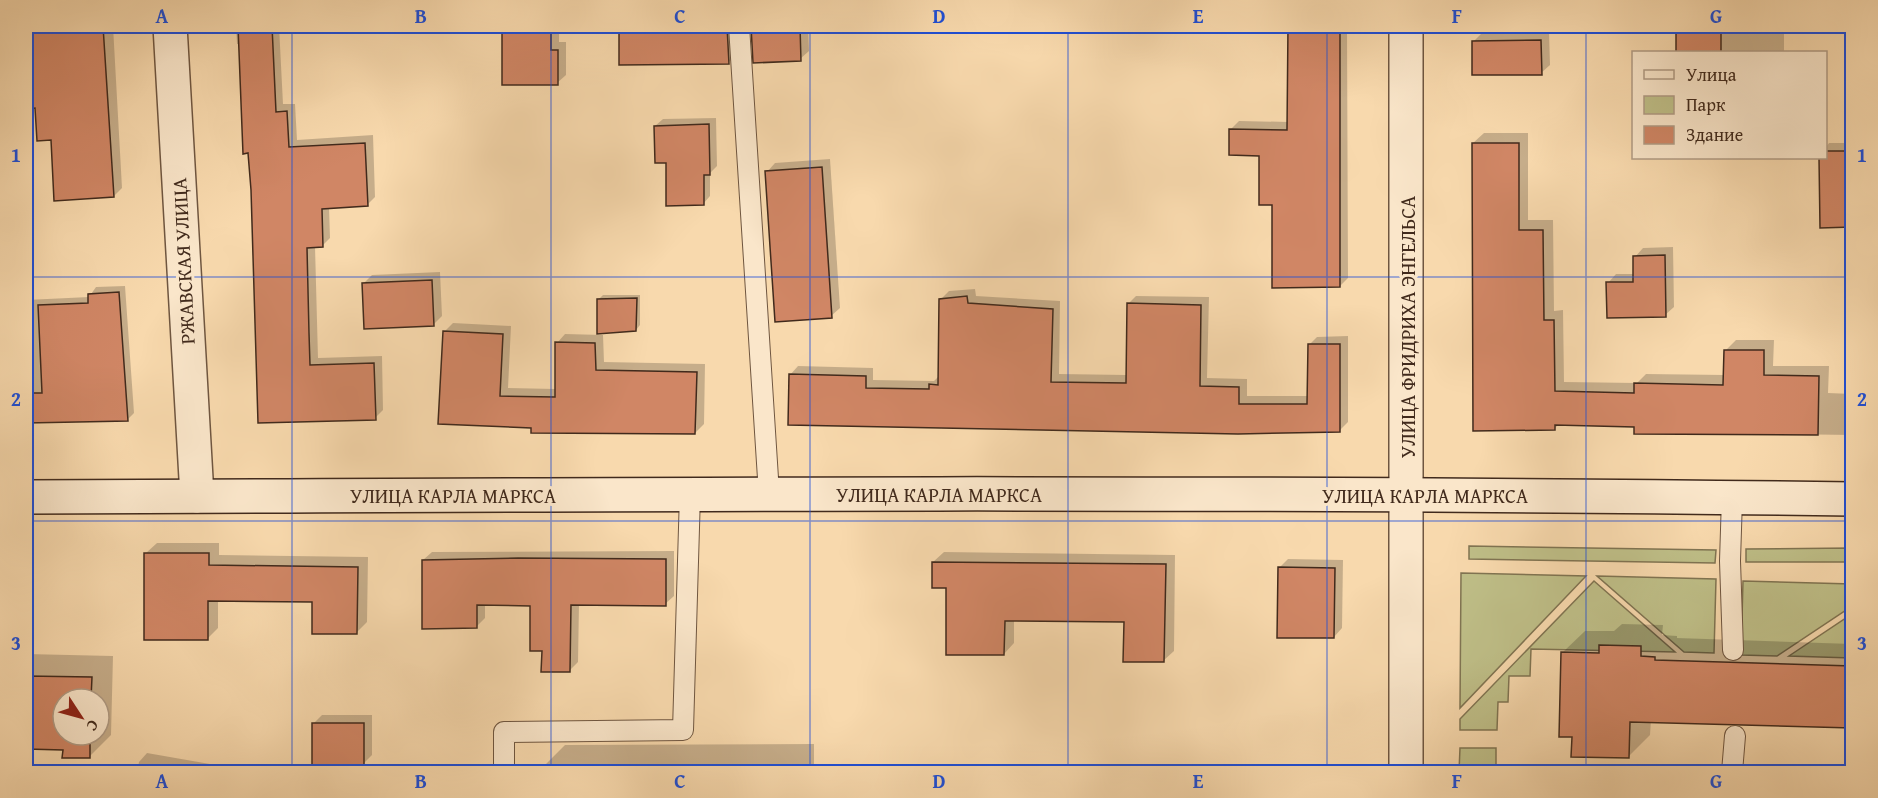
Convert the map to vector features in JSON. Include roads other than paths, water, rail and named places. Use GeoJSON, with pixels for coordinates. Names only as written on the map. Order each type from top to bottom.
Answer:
{"type":"FeatureCollection","features":[{"type":"Feature","properties":{"kind":"main road","name":"РЖАВСКАЯ УЛИЦА"},"geometry":{"type":"LineString","coordinates":[[170,26],[197,496]]}},
{"type":"Feature","properties":{"kind":"main road","name":"УЛИЦА ФРИДРИХА ЭНГЕЛЬСА"},"geometry":{"type":"LineString","coordinates":[[1406,26],[1408,495],[1406,772]]}},
{"type":"Feature","properties":{"kind":"main road","name":"УЛИЦА КАРЛА МАРКСА"},"geometry":{"type":"LineString","coordinates":[[26,496],[1408,495],[1852,500]]}},
{"type":"Feature","properties":{"kind":"lane"},"geometry":{"type":"LineString","coordinates":[[739,26],[769,494]]}},
{"type":"Feature","properties":{"kind":"lane"},"geometry":{"type":"LineString","coordinates":[[504,772],[504,732],[683,730],[690,494]]}},
{"type":"Feature","properties":{"kind":"lane"},"geometry":{"type":"LineString","coordinates":[[1732,498],[1730,561],[1733,650]]}},
{"type":"Feature","properties":{"kind":"lane"},"geometry":{"type":"LineString","coordinates":[[1732,772],[1735,736]]}}]}
